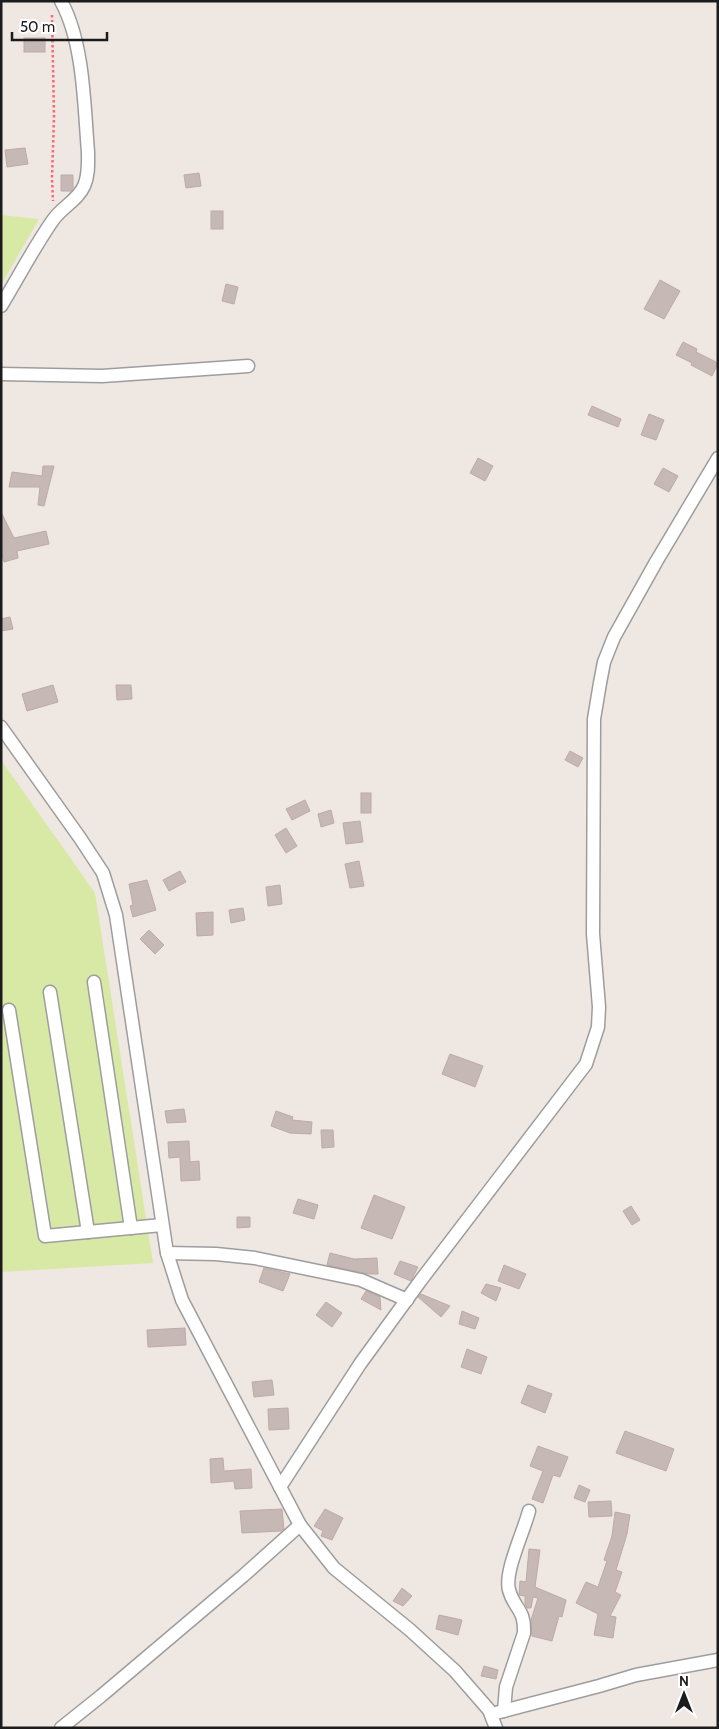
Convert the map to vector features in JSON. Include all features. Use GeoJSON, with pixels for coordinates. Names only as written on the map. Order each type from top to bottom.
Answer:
{"type":"FeatureCollection","features":[{"type":"Feature","properties":{"kind":"street"},"geometry":{"type":"LineString","coordinates":[[1,306],[54,219],[80,194],[85,184],[88,168],[77,48],[69,17],[61,1]]}},
{"type":"Feature","properties":{"kind":"street"},"geometry":{"type":"LineString","coordinates":[[1,374],[102,376],[248,366]]}},
{"type":"Feature","properties":{"kind":"street"},"geometry":{"type":"LineString","coordinates":[[280,1487],[360,1364],[589,1058],[598,1027],[599,1007],[593,934],[594,719],[604,662],[614,637],[718,458]]}},
{"type":"Feature","properties":{"kind":"street"},"geometry":{"type":"LineString","coordinates":[[1,727],[89,852],[103,874],[110,894],[118,925],[167,1254],[182,1300],[300,1525],[334,1568],[410,1630],[498,1712]]}},
{"type":"Feature","properties":{"kind":"street"},"geometry":{"type":"LineString","coordinates":[[94,982],[131,1228]]}},
{"type":"Feature","properties":{"kind":"street"},"geometry":{"type":"LineString","coordinates":[[50,992],[88,1232]]}},
{"type":"Feature","properties":{"kind":"street"},"geometry":{"type":"LineString","coordinates":[[10,1010],[45,1236],[162,1225]]}},
{"type":"Feature","properties":{"kind":"street"},"geometry":{"type":"LineString","coordinates":[[167,1254],[216,1254],[255,1258],[360,1280],[378,1286],[407,1300]]}},
{"type":"Feature","properties":{"kind":"street"},"geometry":{"type":"LineString","coordinates":[[496,1728],[498,1712],[524,1633],[523,1614],[509,1592],[508,1574],[529,1512]]}},
{"type":"Feature","properties":{"kind":"street"},"geometry":{"type":"LineString","coordinates":[[61,1728],[243,1576],[300,1525]]}},
{"type":"Feature","properties":{"kind":"street"},"geometry":{"type":"LineString","coordinates":[[498,1712],[636,1675],[718,1660]]}},
{"type":"Feature","properties":{"kind":"path"},"geometry":{"type":"LineString","coordinates":[[52,11],[54,117],[52,178],[54,219]]}},
{"type":"Feature","properties":{"kind":"green space"},"geometry":{"type":"Polygon","coordinates":[[[1,215],[39,219],[1,285],[1,215]]]}},
{"type":"Feature","properties":{"kind":"green space"},"geometry":{"type":"Polygon","coordinates":[[[1,760],[95,893],[153,1263],[1,1272],[1,760]]]}},
{"type":"Feature","properties":{"kind":"building"},"geometry":{"type":"Polygon","coordinates":[[[24,38],[45,38],[45,52],[24,52],[24,38]]]}},
{"type":"Feature","properties":{"kind":"building"},"geometry":{"type":"Polygon","coordinates":[[[25,148],[28,164],[7,167],[5,150],[25,148]]]}},
{"type":"Feature","properties":{"kind":"building"},"geometry":{"type":"Polygon","coordinates":[[[199,173],[201,186],[186,188],[184,175],[199,173]]]}},
{"type":"Feature","properties":{"kind":"building"},"geometry":{"type":"Polygon","coordinates":[[[61,175],[73,175],[73,188],[71,191],[61,191],[61,175]]]}},
{"type":"Feature","properties":{"kind":"building"},"geometry":{"type":"Polygon","coordinates":[[[211,211],[223,211],[223,229],[211,229],[211,211]]]}},
{"type":"Feature","properties":{"kind":"building"},"geometry":{"type":"Polygon","coordinates":[[[660,280],[680,291],[664,319],[644,309],[660,280]]]}},
{"type":"Feature","properties":{"kind":"building"},"geometry":{"type":"Polygon","coordinates":[[[226,284],[238,287],[234,304],[222,301],[226,284]]]}},
{"type":"Feature","properties":{"kind":"building"},"geometry":{"type":"Polygon","coordinates":[[[683,342],[697,349],[696,352],[718,363],[712,376],[676,355],[683,342]]]}},
{"type":"Feature","properties":{"kind":"building"},"geometry":{"type":"Polygon","coordinates":[[[592,406],[621,419],[618,427],[588,415],[592,406]]]}},
{"type":"Feature","properties":{"kind":"building"},"geometry":{"type":"Polygon","coordinates":[[[649,414],[664,420],[656,440],[641,435],[649,414]]]}},
{"type":"Feature","properties":{"kind":"building"},"geometry":{"type":"Polygon","coordinates":[[[478,458],[493,466],[485,481],[470,473],[478,458]]]}},
{"type":"Feature","properties":{"kind":"building"},"geometry":{"type":"Polygon","coordinates":[[[43,466],[54,466],[44,506],[38,505],[40,487],[9,487],[12,472],[42,476],[43,466]]]}},
{"type":"Feature","properties":{"kind":"building"},"geometry":{"type":"Polygon","coordinates":[[[663,468],[678,476],[669,492],[654,484],[663,468]]]}},
{"type":"Feature","properties":{"kind":"building"},"geometry":{"type":"Polygon","coordinates":[[[1,512],[14,538],[46,531],[49,544],[17,551],[18,558],[4,562],[1,552],[1,512]]]}},
{"type":"Feature","properties":{"kind":"building"},"geometry":{"type":"Polygon","coordinates":[[[10,617],[13,629],[1,631],[1,619],[10,617]]]}},
{"type":"Feature","properties":{"kind":"building"},"geometry":{"type":"Polygon","coordinates":[[[53,685],[58,702],[27,711],[22,694],[53,685]]]}},
{"type":"Feature","properties":{"kind":"building"},"geometry":{"type":"Polygon","coordinates":[[[116,685],[131,685],[132,699],[117,700],[116,685]]]}},
{"type":"Feature","properties":{"kind":"building"},"geometry":{"type":"Polygon","coordinates":[[[570,751],[583,758],[578,767],[565,760],[570,751]]]}},
{"type":"Feature","properties":{"kind":"building"},"geometry":{"type":"Polygon","coordinates":[[[361,793],[371,793],[371,813],[361,813],[361,793]]]}},
{"type":"Feature","properties":{"kind":"building"},"geometry":{"type":"Polygon","coordinates":[[[305,800],[310,811],[292,820],[286,809],[305,800]]]}},
{"type":"Feature","properties":{"kind":"building"},"geometry":{"type":"Polygon","coordinates":[[[331,810],[334,823],[321,827],[318,814],[331,810]]]}},
{"type":"Feature","properties":{"kind":"building"},"geometry":{"type":"Polygon","coordinates":[[[360,821],[363,842],[346,844],[343,823],[360,821]]]}},
{"type":"Feature","properties":{"kind":"building"},"geometry":{"type":"Polygon","coordinates":[[[286,828],[297,846],[286,853],[275,835],[286,828]]]}},
{"type":"Feature","properties":{"kind":"building"},"geometry":{"type":"Polygon","coordinates":[[[359,861],[364,886],[350,888],[345,864],[359,861]]]}},
{"type":"Feature","properties":{"kind":"building"},"geometry":{"type":"Polygon","coordinates":[[[180,871],[186,882],[169,891],[163,880],[180,871]]]}},
{"type":"Feature","properties":{"kind":"building"},"geometry":{"type":"Polygon","coordinates":[[[147,880],[156,910],[133,917],[130,906],[133,905],[129,884],[147,880]]]}},
{"type":"Feature","properties":{"kind":"building"},"geometry":{"type":"Polygon","coordinates":[[[280,885],[282,904],[268,906],[266,887],[280,885]]]}},
{"type":"Feature","properties":{"kind":"building"},"geometry":{"type":"Polygon","coordinates":[[[243,908],[245,920],[231,923],[229,910],[243,908]]]}},
{"type":"Feature","properties":{"kind":"building"},"geometry":{"type":"Polygon","coordinates":[[[213,912],[213,935],[197,936],[196,913],[213,912]]]}},
{"type":"Feature","properties":{"kind":"building"},"geometry":{"type":"Polygon","coordinates":[[[149,930],[164,945],[155,954],[140,939],[149,930]]]}},
{"type":"Feature","properties":{"kind":"building"},"geometry":{"type":"Polygon","coordinates":[[[450,1054],[483,1066],[475,1087],[442,1074],[450,1054]]]}},
{"type":"Feature","properties":{"kind":"building"},"geometry":{"type":"Polygon","coordinates":[[[184,1109],[186,1122],[167,1123],[165,1111],[184,1109]]]}},
{"type":"Feature","properties":{"kind":"building"},"geometry":{"type":"Polygon","coordinates":[[[276,1111],[293,1117],[292,1120],[312,1122],[311,1134],[290,1133],[271,1126],[276,1111]]]}},
{"type":"Feature","properties":{"kind":"building"},"geometry":{"type":"Polygon","coordinates":[[[321,1130],[333,1130],[334,1147],[322,1148],[321,1130]]]}},
{"type":"Feature","properties":{"kind":"building"},"geometry":{"type":"Polygon","coordinates":[[[189,1141],[190,1162],[199,1161],[200,1180],[181,1181],[180,1157],[169,1158],[168,1142],[189,1141]]]}},
{"type":"Feature","properties":{"kind":"building"},"geometry":{"type":"Polygon","coordinates":[[[374,1195],[405,1207],[392,1239],[361,1228],[374,1195]]]}},
{"type":"Feature","properties":{"kind":"building"},"geometry":{"type":"Polygon","coordinates":[[[298,1199],[318,1205],[314,1219],[293,1213],[298,1199]]]}},
{"type":"Feature","properties":{"kind":"building"},"geometry":{"type":"Polygon","coordinates":[[[631,1206],[640,1220],[632,1225],[623,1211],[631,1206]]]}},
{"type":"Feature","properties":{"kind":"building"},"geometry":{"type":"Polygon","coordinates":[[[237,1217],[250,1217],[250,1227],[237,1228],[237,1217]]]}},
{"type":"Feature","properties":{"kind":"building"},"geometry":{"type":"Polygon","coordinates":[[[330,1253],[354,1259],[377,1258],[378,1274],[369,1274],[327,1265],[330,1253]]]}},
{"type":"Feature","properties":{"kind":"building"},"geometry":{"type":"Polygon","coordinates":[[[400,1261],[418,1267],[411,1281],[394,1274],[400,1261]]]}},
{"type":"Feature","properties":{"kind":"building"},"geometry":{"type":"Polygon","coordinates":[[[504,1265],[526,1274],[519,1289],[498,1281],[504,1265]]]}},
{"type":"Feature","properties":{"kind":"building"},"geometry":{"type":"Polygon","coordinates":[[[264,1268],[290,1274],[283,1291],[259,1282],[264,1268]]]}},
{"type":"Feature","properties":{"kind":"building"},"geometry":{"type":"Polygon","coordinates":[[[486,1284],[501,1288],[496,1301],[481,1293],[486,1284]]]}},
{"type":"Feature","properties":{"kind":"building"},"geometry":{"type":"Polygon","coordinates":[[[366,1291],[380,1297],[381,1310],[361,1299],[366,1291]]]}},
{"type":"Feature","properties":{"kind":"building"},"geometry":{"type":"Polygon","coordinates":[[[421,1294],[450,1306],[441,1317],[418,1297],[421,1294]]]}},
{"type":"Feature","properties":{"kind":"building"},"geometry":{"type":"Polygon","coordinates":[[[326,1302],[342,1313],[332,1327],[316,1315],[326,1302]]]}},
{"type":"Feature","properties":{"kind":"building"},"geometry":{"type":"Polygon","coordinates":[[[462,1311],[479,1318],[475,1329],[459,1324],[462,1311]]]}},
{"type":"Feature","properties":{"kind":"building"},"geometry":{"type":"Polygon","coordinates":[[[185,1328],[186,1345],[148,1347],[147,1330],[185,1328]]]}},
{"type":"Feature","properties":{"kind":"building"},"geometry":{"type":"Polygon","coordinates":[[[467,1349],[487,1357],[481,1374],[461,1367],[467,1349]]]}},
{"type":"Feature","properties":{"kind":"building"},"geometry":{"type":"Polygon","coordinates":[[[272,1380],[274,1395],[254,1397],[252,1382],[272,1380]]]}},
{"type":"Feature","properties":{"kind":"building"},"geometry":{"type":"Polygon","coordinates":[[[528,1385],[552,1394],[545,1413],[521,1403],[528,1385]]]}},
{"type":"Feature","properties":{"kind":"building"},"geometry":{"type":"Polygon","coordinates":[[[288,1408],[289,1429],[269,1430],[268,1409],[288,1408]]]}},
{"type":"Feature","properties":{"kind":"building"},"geometry":{"type":"Polygon","coordinates":[[[625,1431],[674,1449],[666,1471],[616,1453],[625,1431]]]}},
{"type":"Feature","properties":{"kind":"building"},"geometry":{"type":"Polygon","coordinates":[[[538,1446],[568,1457],[560,1477],[553,1475],[543,1503],[532,1499],[543,1471],[530,1466],[538,1446]]]}},
{"type":"Feature","properties":{"kind":"building"},"geometry":{"type":"Polygon","coordinates":[[[223,1458],[224,1471],[251,1469],[252,1488],[235,1489],[234,1481],[211,1483],[210,1459],[223,1458]]]}},
{"type":"Feature","properties":{"kind":"building"},"geometry":{"type":"Polygon","coordinates":[[[579,1485],[590,1490],[585,1502],[574,1498],[579,1485]]]}},
{"type":"Feature","properties":{"kind":"building"},"geometry":{"type":"Polygon","coordinates":[[[611,1501],[612,1516],[589,1517],[588,1502],[611,1501]]]}},
{"type":"Feature","properties":{"kind":"building"},"geometry":{"type":"Polygon","coordinates":[[[282,1509],[284,1529],[281,1531],[242,1533],[240,1511],[282,1509]]]}},
{"type":"Feature","properties":{"kind":"building"},"geometry":{"type":"Polygon","coordinates":[[[325,1509],[343,1518],[332,1540],[321,1536],[323,1531],[314,1526],[325,1509]]]}},
{"type":"Feature","properties":{"kind":"building"},"geometry":{"type":"Polygon","coordinates":[[[615,1512],[630,1515],[627,1534],[616,1570],[622,1572],[615,1592],[621,1595],[610,1616],[616,1617],[613,1638],[594,1635],[598,1614],[576,1603],[586,1582],[598,1587],[607,1561],[604,1560],[612,1536],[615,1512]]]}},
{"type":"Feature","properties":{"kind":"building"},"geometry":{"type":"Polygon","coordinates":[[[529,1549],[540,1550],[535,1587],[566,1600],[562,1617],[559,1616],[552,1641],[532,1636],[531,1620],[538,1598],[533,1597],[531,1608],[527,1608],[525,1596],[519,1595],[520,1581],[526,1582],[529,1549]]]}},
{"type":"Feature","properties":{"kind":"building"},"geometry":{"type":"Polygon","coordinates":[[[402,1588],[412,1596],[403,1606],[393,1601],[402,1588]]]}},
{"type":"Feature","properties":{"kind":"building"},"geometry":{"type":"Polygon","coordinates":[[[439,1615],[462,1620],[458,1635],[436,1629],[439,1615]]]}},
{"type":"Feature","properties":{"kind":"building"},"geometry":{"type":"Polygon","coordinates":[[[484,1666],[498,1670],[496,1679],[481,1676],[484,1666]]]}}]}
